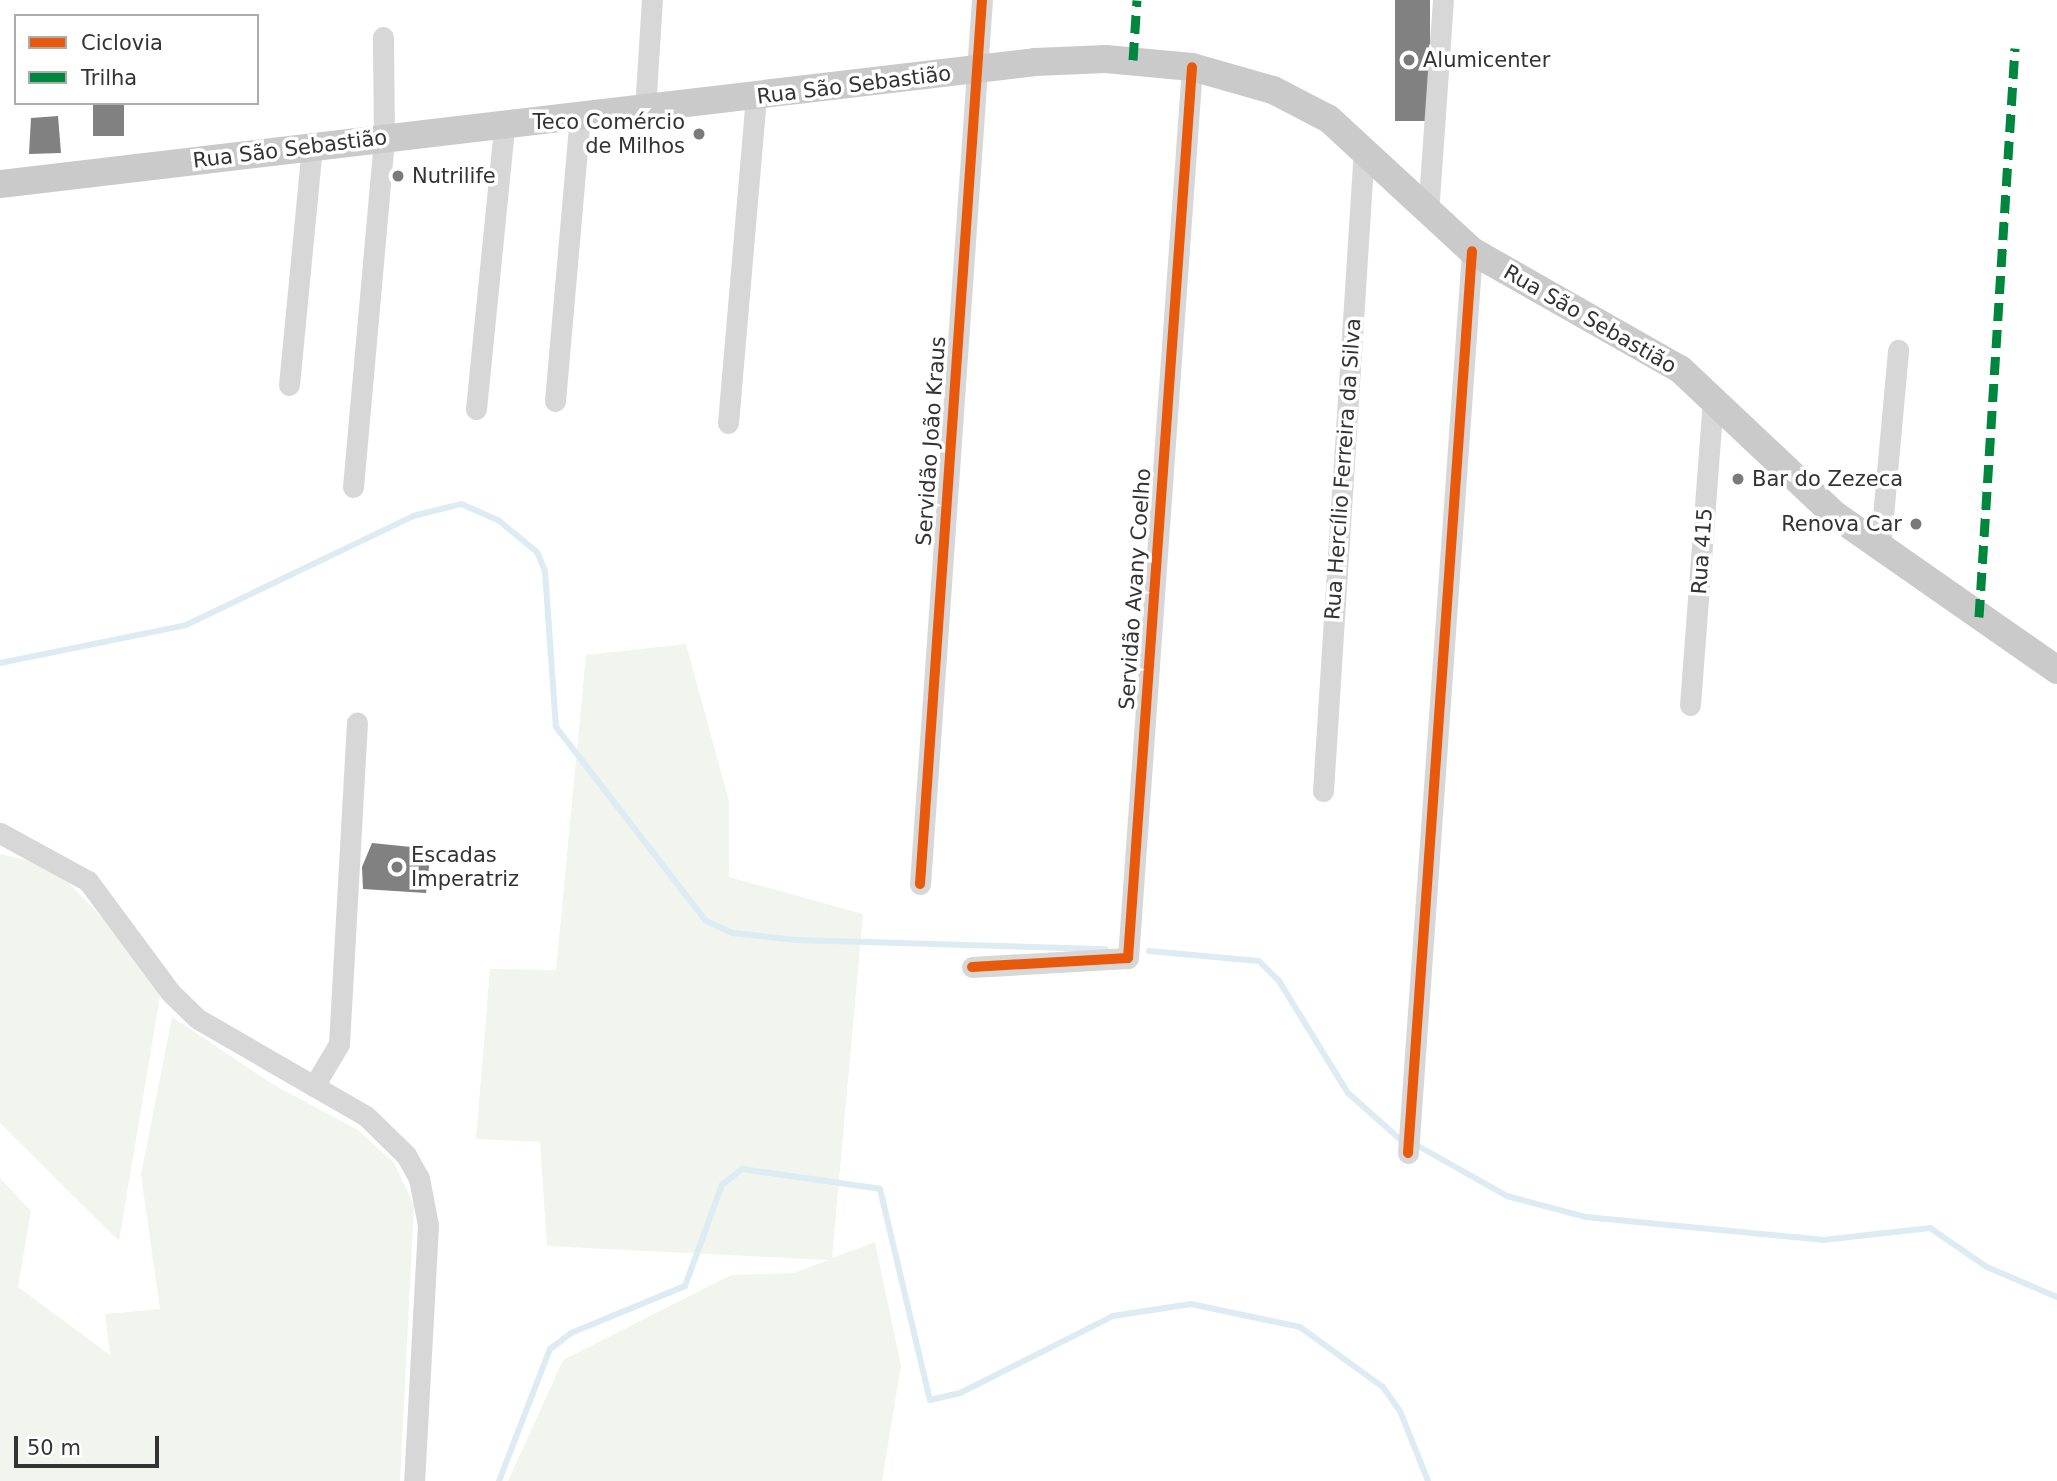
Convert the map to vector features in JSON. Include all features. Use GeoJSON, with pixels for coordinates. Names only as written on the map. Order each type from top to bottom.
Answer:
{"type":"FeatureCollection","features":[{"type":"Feature","properties":{"kind":"main road","name":"Rua São Sebastião"},"geometry":{"type":"LineString","coordinates":[[0,184],[384,138],[580,118],[976,68],[1075,59],[1192,67],[1303,104],[1364,148],[1428,214],[1472,251],[1639,342],[1713,397],[1801,484],[1880,549],[2057,670]]}},
{"type":"Feature","properties":{"kind":"street"},"geometry":{"type":"LineString","coordinates":[[646,110],[652,0]]}},
{"type":"Feature","properties":{"kind":"street","name":"Servidão João Kraus"},"geometry":{"type":"LineString","coordinates":[[920,884],[982,0]]}},
{"type":"Feature","properties":{"kind":"street"},"geometry":{"type":"LineString","coordinates":[[1428,214],[1443,0]]}},
{"type":"Feature","properties":{"kind":"street"},"geometry":{"type":"LineString","coordinates":[[353,487],[384,138],[383,37]]}},
{"type":"Feature","properties":{"kind":"street","name":"Servidão Avany Coelho"},"geometry":{"type":"LineString","coordinates":[[972,967],[1128,958],[1192,67]]}},
{"type":"Feature","properties":{"kind":"street"},"geometry":{"type":"LineString","coordinates":[[728,423],[756,97]]}},
{"type":"Feature","properties":{"kind":"street"},"geometry":{"type":"LineString","coordinates":[[555,401],[580,118]]}},
{"type":"Feature","properties":{"kind":"street"},"geometry":{"type":"LineString","coordinates":[[476,409],[504,125]]}},
{"type":"Feature","properties":{"kind":"street"},"geometry":{"type":"LineString","coordinates":[[289,385],[312,147]]}},
{"type":"Feature","properties":{"kind":"street","name":"Rua Hercílio Ferreira da Silva"},"geometry":{"type":"LineString","coordinates":[[1323,790],[1364,148]]}},
{"type":"Feature","properties":{"kind":"street"},"geometry":{"type":"LineString","coordinates":[[1408,1153],[1472,251]]}},
{"type":"Feature","properties":{"kind":"street"},"geometry":{"type":"LineString","coordinates":[[1880,549],[1898,350]]}},
{"type":"Feature","properties":{"kind":"street","name":"Rua 415"},"geometry":{"type":"LineString","coordinates":[[1690,705],[1713,397]]}},
{"type":"Feature","properties":{"kind":"street"},"geometry":{"type":"LineString","coordinates":[[314,1086],[339,1044],[357,723]]}},
{"type":"Feature","properties":{"kind":"street"},"geometry":{"type":"LineString","coordinates":[[0,833],[88,881],[171,993],[198,1018],[383,1129],[406,1154],[423,1192],[428,1225],[414,1481]]}},
{"type":"Feature","properties":{"kind":"shaded area"},"geometry":{"type":"Polygon","coordinates":[[[686,644],[729,801],[729,877],[863,914],[832,1258],[875,1242],[901,1366],[882,1481],[508,1481],[563,1360],[731,1275],[794,1273],[828,1260],[547,1246],[540,1142],[476,1139],[490,969],[556,970],[586,655],[686,644]]]}},
{"type":"Feature","properties":{"kind":"shaded area"},"geometry":{"type":"Polygon","coordinates":[[[0,854],[52,866],[108,924],[160,996],[119,1241],[0,1123],[0,854]]]}},
{"type":"Feature","properties":{"kind":"shaded area"},"geometry":{"type":"Polygon","coordinates":[[[172,1017],[274,1085],[358,1130],[394,1163],[414,1205],[400,1481],[0,1481],[0,1178],[31,1211],[18,1287],[110,1355],[105,1314],[160,1309],[141,1175],[172,1017]]]}},
{"type":"Feature","properties":{"kind":"building","name":"Alumicenter"},"geometry":{"type":"Polygon","coordinates":[[[1395,0],[1430,0],[1430,121],[1395,121],[1395,0]]]}},
{"type":"Feature","properties":{"kind":"building"},"geometry":{"type":"Polygon","coordinates":[[[93,105],[124,105],[124,136],[93,136],[93,105]]]}},
{"type":"Feature","properties":{"kind":"building"},"geometry":{"type":"Polygon","coordinates":[[[58,116],[61,153],[29,154],[31,118],[58,116]]]}},
{"type":"Feature","properties":{"kind":"building"},"geometry":{"type":"Polygon","coordinates":[[[372,843],[431,849],[426,893],[363,889],[362,867],[372,843]]]}},
{"type":"Feature","properties":{"kind":"waterway"},"geometry":{"type":"LineString","coordinates":[[0,663],[186,625],[413,516],[461,504],[498,520],[537,552],[545,571],[556,727],[706,921],[733,933],[797,940],[1106,949]]}},
{"type":"Feature","properties":{"kind":"waterway"},"geometry":{"type":"LineString","coordinates":[[1149,951],[1259,961],[1279,981],[1348,1093],[1401,1140]]}},
{"type":"Feature","properties":{"kind":"waterway"},"geometry":{"type":"LineString","coordinates":[[1420,1147],[1507,1196],[1586,1217],[1823,1240],[1930,1228],[1987,1267],[2057,1297]]}},
{"type":"Feature","properties":{"kind":"waterway"},"geometry":{"type":"LineString","coordinates":[[499,1481],[550,1349],[571,1333],[685,1286],[722,1185],[742,1169],[880,1189],[930,1400],[960,1393],[1113,1316],[1191,1304],[1300,1327],[1383,1387],[1400,1411],[1428,1481]]}},
{"type":"Feature","properties":{"kind":"marked path"},"geometry":{"type":"LineString","coordinates":[[1133,60],[1137,0]]}},
{"type":"Feature","properties":{"kind":"marked path"},"geometry":{"type":"LineString","coordinates":[[1979,617],[2015,48]]}},
{"type":"Feature","properties":{"kind":"cycle path"},"geometry":{"type":"LineString","coordinates":[[920,884],[982,0]]}},
{"type":"Feature","properties":{"kind":"cycle path"},"geometry":{"type":"LineString","coordinates":[[972,967],[1128,958],[1192,67]]}},
{"type":"Feature","properties":{"kind":"cycle path"},"geometry":{"type":"LineString","coordinates":[[1408,1153],[1472,251]]}},
{"type":"Feature","properties":{"kind":"place","name":"Alumicenter"},"geometry":{"type":"Point","coordinates":[1409,60]}},
{"type":"Feature","properties":{"kind":"place","name":"Teco Comércio de Milhos"},"geometry":{"type":"Point","coordinates":[699,134]}},
{"type":"Feature","properties":{"kind":"place","name":"Nutrilife"},"geometry":{"type":"Point","coordinates":[398,176]}},
{"type":"Feature","properties":{"kind":"place","name":"Bar do Zezeca"},"geometry":{"type":"Point","coordinates":[1738,479]}},
{"type":"Feature","properties":{"kind":"place","name":"Renova Car"},"geometry":{"type":"Point","coordinates":[1916,524]}},
{"type":"Feature","properties":{"kind":"place","name":"Escadas Imperatriz"},"geometry":{"type":"Point","coordinates":[397,867]}}]}
